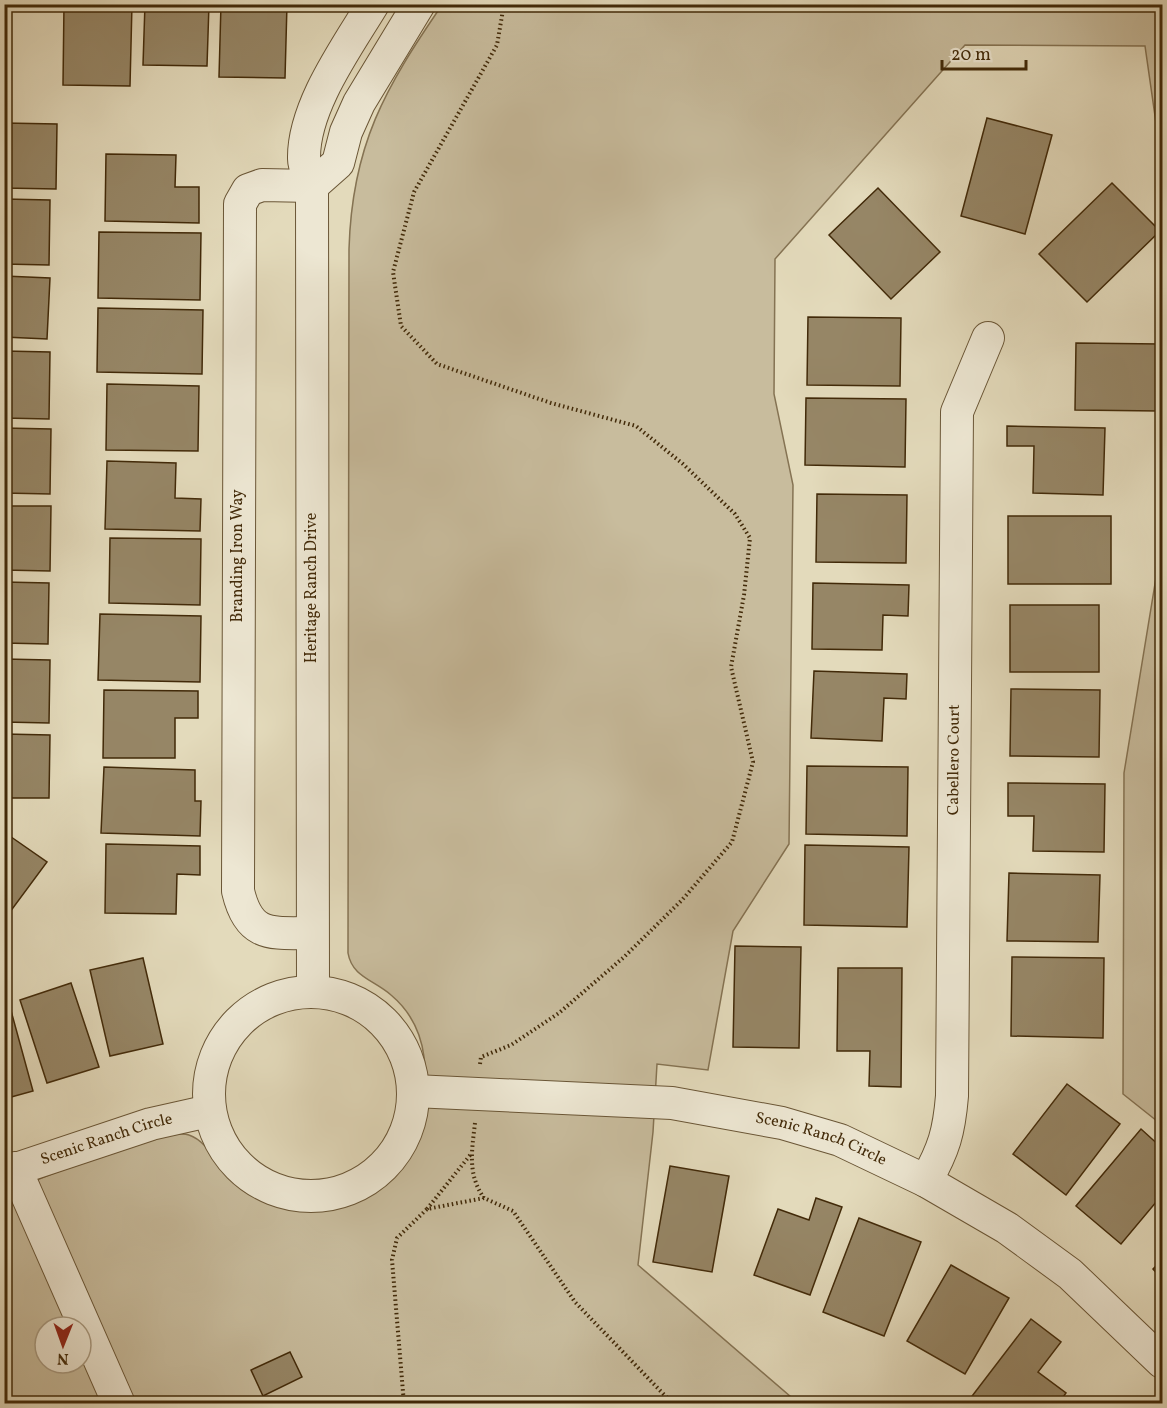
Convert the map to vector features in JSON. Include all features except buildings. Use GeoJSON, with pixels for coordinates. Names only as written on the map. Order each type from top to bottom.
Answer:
{"type":"FeatureCollection","features":[{"type":"Feature","properties":{"kind":"street","name":"Heritage Ranch Drive"},"geometry":{"type":"LineString","coordinates":[[313,991],[312,186],[304,160],[314,114],[335,66],[373,4]]}},
{"type":"Feature","properties":{"kind":"street"},"geometry":{"type":"LineString","coordinates":[[312,186],[338,163],[346,132],[406,9]]}},
{"type":"Feature","properties":{"kind":"street","name":"Branding Iron Way"},"geometry":{"type":"LineString","coordinates":[[312,186],[262,185],[248,190],[240,204],[238,891],[243,911],[254,926],[269,933],[312,933]]}},
{"type":"Feature","properties":{"kind":"street","name":"Cabellero Court"},"geometry":{"type":"LineString","coordinates":[[926,1181],[942,1151],[950,1123],[952,1096],[957,412],[988,338]]}},
{"type":"Feature","properties":{"kind":"street"},"geometry":{"type":"LineString","coordinates":[[313,991],[344,996],[371,1011],[394,1032],[408,1060],[414,1091],[410,1124],[394,1155],[370,1179],[338,1193],[304,1197],[270,1189],[241,1170],[220,1143],[209,1111],[208,1081],[216,1052],[232,1027],[255,1007],[283,994],[313,991]]}},
{"type":"Feature","properties":{"kind":"street","name":"Scenic Ranch Circle"},"geometry":{"type":"LineString","coordinates":[[414,1091],[672,1102],[782,1123],[840,1140],[926,1181],[1007,1228],[1070,1274],[1162,1362]]}},
{"type":"Feature","properties":{"kind":"street","name":"Scenic Ranch Circle"},"geometry":{"type":"LineString","coordinates":[[10,1170],[151,1124],[209,1111]]}},
{"type":"Feature","properties":{"kind":"street"},"geometry":{"type":"LineString","coordinates":[[10,1170],[119,1404]]}},
{"type":"Feature","properties":{"kind":"path"},"geometry":{"type":"LineString","coordinates":[[504,4],[498,45],[414,192],[393,272],[401,326],[437,364],[551,403],[636,426],[683,464],[735,514],[750,538],[744,595],[732,667],[753,762],[732,842],[674,908],[624,957],[568,1006],[511,1044],[481,1057],[471,1154],[475,1185],[484,1198],[513,1211],[575,1302],[673,1404]]}},
{"type":"Feature","properties":{"kind":"path"},"geometry":{"type":"LineString","coordinates":[[404,1404],[392,1252],[397,1238],[405,1227],[427,1209],[471,1154]]}},
{"type":"Feature","properties":{"kind":"path"},"geometry":{"type":"LineString","coordinates":[[427,1209],[484,1198]]}},
{"type":"Feature","properties":{"kind":"shaded area"},"geometry":{"type":"Polygon","coordinates":[[[442,5],[1162,5],[1162,165],[1145,46],[965,45],[775,259],[774,394],[793,485],[789,844],[733,931],[708,1070],[657,1064],[653,1132],[638,1265],[798,1403],[5,1404],[5,1193],[128,1146],[175,1134],[189,1135],[197,1139],[232,1180],[250,1194],[273,1203],[296,1208],[318,1209],[340,1205],[380,1185],[396,1169],[413,1146],[424,1124],[426,1115],[425,1071],[417,1031],[409,1015],[398,1001],[359,973],[350,961],[348,953],[349,249],[357,179],[365,148],[388,91],[442,5]]]}},
{"type":"Feature","properties":{"kind":"shaded area"},"geometry":{"type":"Polygon","coordinates":[[[1162,541],[1162,1125],[1123,1094],[1124,773],[1162,541]]]}}]}
